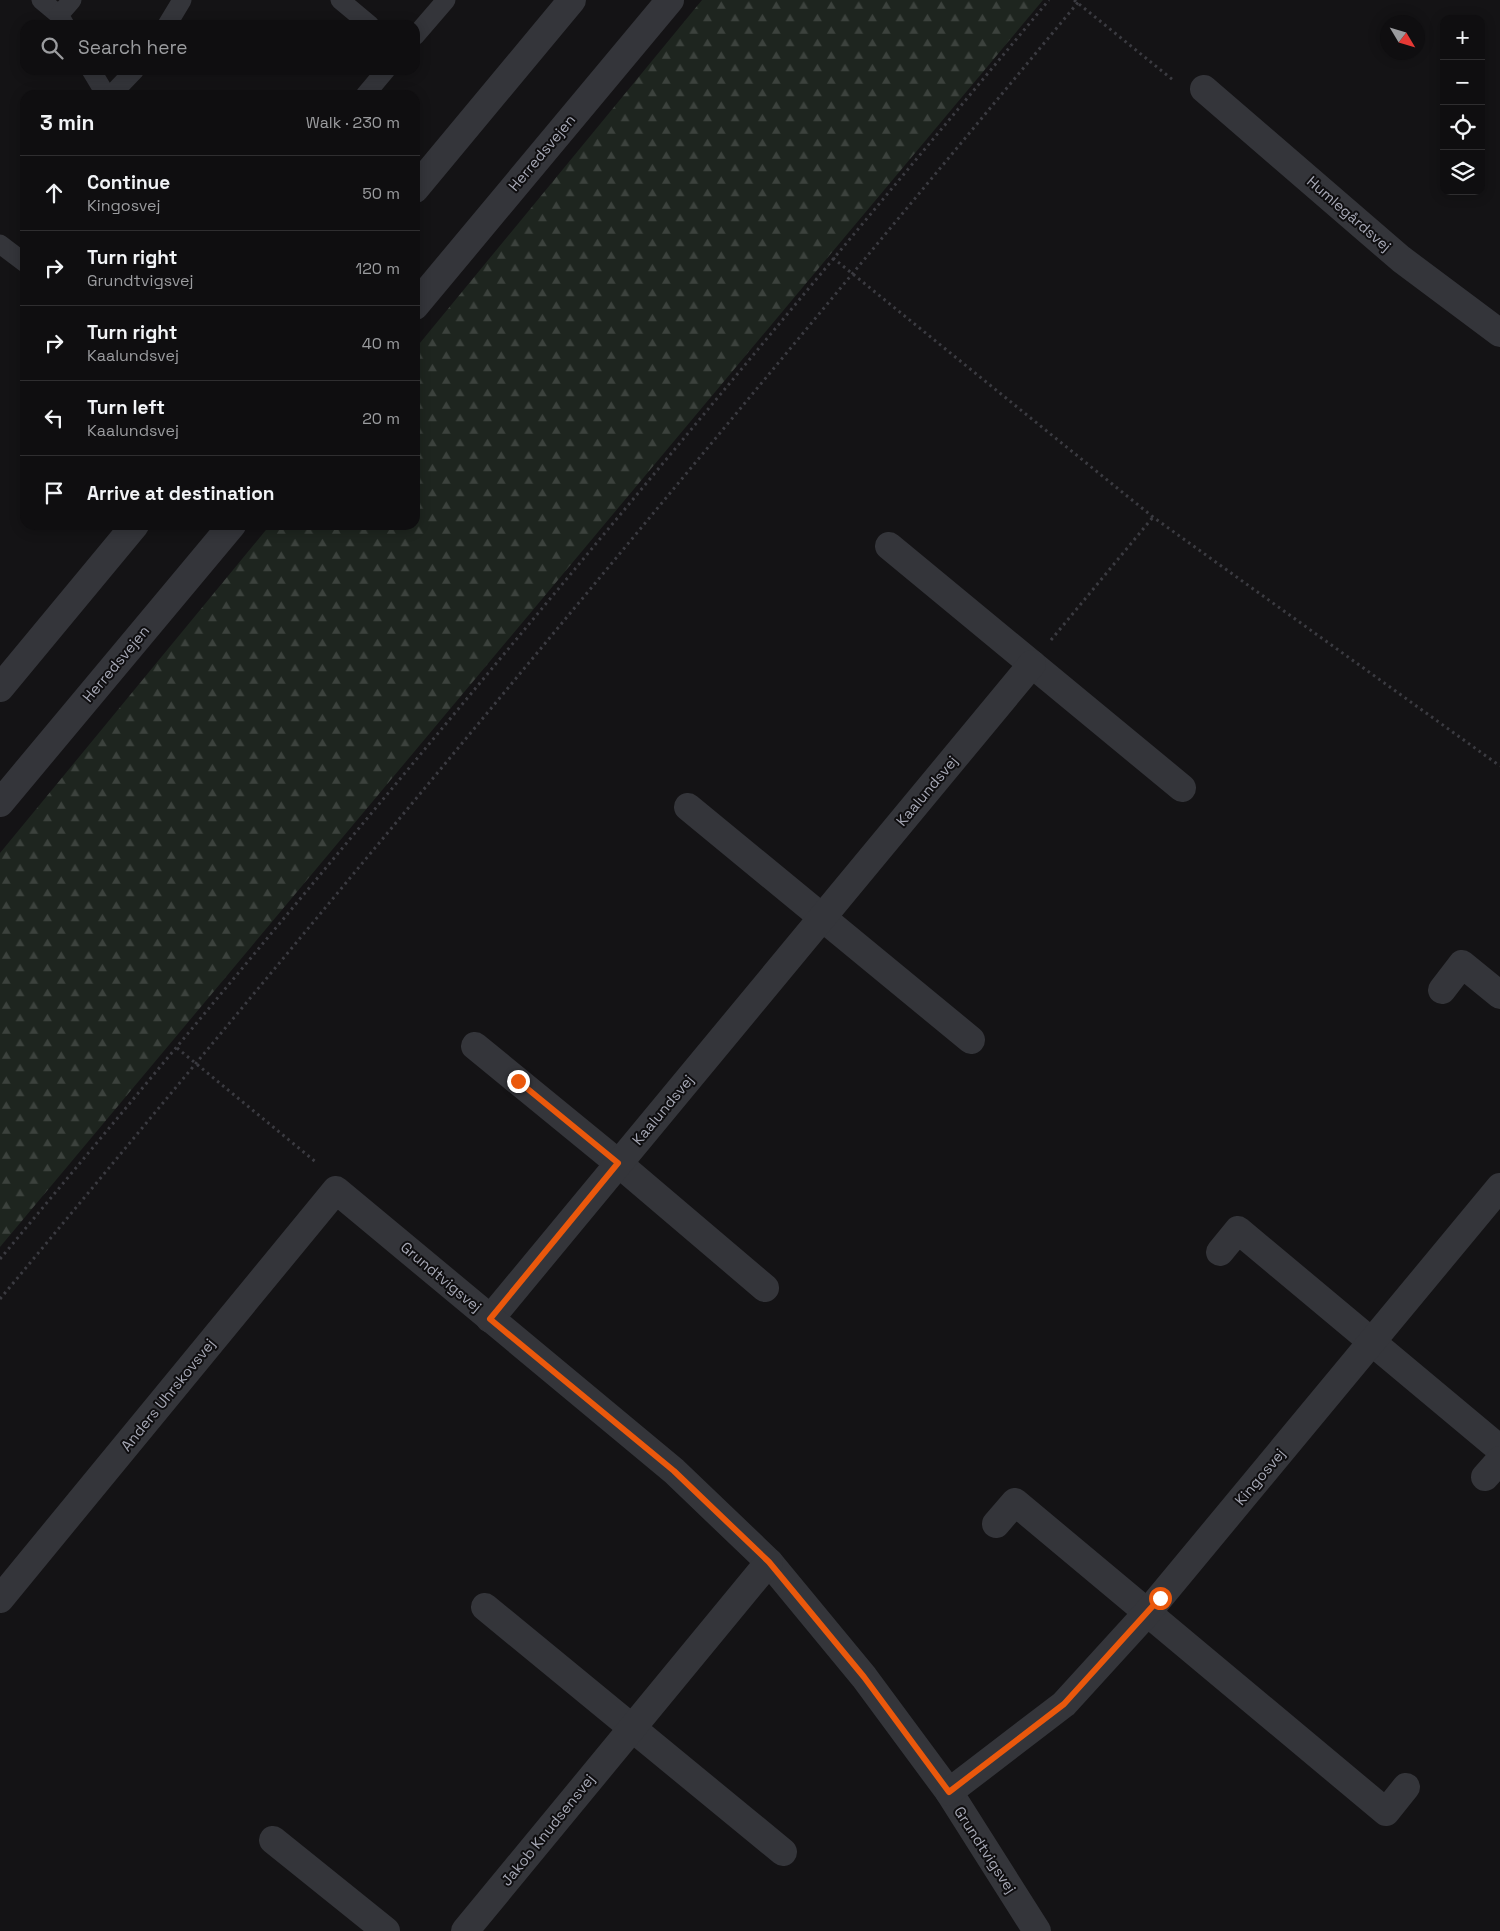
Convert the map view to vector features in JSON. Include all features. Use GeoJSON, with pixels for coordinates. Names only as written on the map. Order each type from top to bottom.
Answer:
{"type":"FeatureCollection","features":[{"type":"Feature","properties":{"kind":"street"},"geometry":{"type":"LineString","coordinates":[[420,183],[572,0]]}},
{"type":"Feature","properties":{"kind":"street","name":"Herredsvejen"},"geometry":{"type":"LineString","coordinates":[[420,300],[670,0]]}},
{"type":"Feature","properties":{"kind":"street","name":"Humlegårdsvej"},"geometry":{"type":"LineString","coordinates":[[1204,89],[1401,259],[1500,333]]}},
{"type":"Feature","properties":{"kind":"street"},"geometry":{"type":"LineString","coordinates":[[0,688],[131,530]]}},
{"type":"Feature","properties":{"kind":"street","name":"Herredsvejen"},"geometry":{"type":"LineString","coordinates":[[0,803],[228,530]]}},
{"type":"Feature","properties":{"kind":"street"},"geometry":{"type":"LineString","coordinates":[[889,546],[1182,788]]}},
{"type":"Feature","properties":{"kind":"street","name":"Kaalundsvej"},"geometry":{"type":"LineString","coordinates":[[490,1319],[1032,664]]}},
{"type":"Feature","properties":{"kind":"street"},"geometry":{"type":"LineString","coordinates":[[688,807],[971,1040]]}},
{"type":"Feature","properties":{"kind":"street"},"geometry":{"type":"LineString","coordinates":[[1442,990],[1462,964],[1500,996]]}},
{"type":"Feature","properties":{"kind":"street"},"geometry":{"type":"LineString","coordinates":[[475,1046],[618,1163],[765,1288]]}},
{"type":"Feature","properties":{"kind":"street","name":"Kingosvej"},"geometry":{"type":"LineString","coordinates":[[949,1792],[1064,1704],[1147,1613],[1500,1187]]}},
{"type":"Feature","properties":{"kind":"street","name":"Grundtvigsvej"},"geometry":{"type":"LineString","coordinates":[[336,1190],[674,1471],[769,1562],[864,1677],[949,1792],[1037,1931]]}},
{"type":"Feature","properties":{"kind":"street","name":"Anders Uhrskovsvej"},"geometry":{"type":"LineString","coordinates":[[0,1599],[336,1190]]}},
{"type":"Feature","properties":{"kind":"street"},"geometry":{"type":"LineString","coordinates":[[1220,1252],[1238,1230],[1500,1449]]}},
{"type":"Feature","properties":{"kind":"street"},"geometry":{"type":"LineString","coordinates":[[996,1524],[1015,1502],[1386,1812],[1406,1787]]}},
{"type":"Feature","properties":{"kind":"street","name":"Jakob Knudsensvej"},"geometry":{"type":"LineString","coordinates":[[465,1931],[769,1562]]}},
{"type":"Feature","properties":{"kind":"street"},"geometry":{"type":"LineString","coordinates":[[484,1607],[783,1852]]}},
{"type":"Feature","properties":{"kind":"street"},"geometry":{"type":"LineString","coordinates":[[273,1840],[386,1931]]}},
{"type":"Feature","properties":{"kind":"lane"},"geometry":{"type":"LineString","coordinates":[[41,0],[62,20],[72,0]]}},
{"type":"Feature","properties":{"kind":"lane"},"geometry":{"type":"LineString","coordinates":[[170,20],[182,0]]}},
{"type":"Feature","properties":{"kind":"lane"},"geometry":{"type":"LineString","coordinates":[[340,0],[364,20]]}},
{"type":"Feature","properties":{"kind":"lane"},"geometry":{"type":"LineString","coordinates":[[420,30],[446,0]]}},
{"type":"Feature","properties":{"kind":"lane"},"geometry":{"type":"LineString","coordinates":[[94,75],[103,90]]}},
{"type":"Feature","properties":{"kind":"lane"},"geometry":{"type":"LineString","coordinates":[[116,90],[130,75]]}},
{"type":"Feature","properties":{"kind":"lane"},"geometry":{"type":"LineString","coordinates":[[369,90],[382,75]]}},
{"type":"Feature","properties":{"kind":"lane"},"geometry":{"type":"LineString","coordinates":[[0,244],[20,259]]}},
{"type":"Feature","properties":{"kind":"path"},"geometry":{"type":"LineString","coordinates":[[0,1259],[1049,0]]}},
{"type":"Feature","properties":{"kind":"path"},"geometry":{"type":"LineString","coordinates":[[0,1299],[854,274],[1078,1],[1179,85],[1204,89]]}},
{"type":"Feature","properties":{"kind":"path"},"geometry":{"type":"LineString","coordinates":[[833,258],[1153,517],[1500,766]]}},
{"type":"Feature","properties":{"kind":"path"},"geometry":{"type":"LineString","coordinates":[[1032,664],[1153,517]]}},
{"type":"Feature","properties":{"kind":"path"},"geometry":{"type":"LineString","coordinates":[[177,1048],[328,1173],[336,1190]]}},
{"type":"Feature","properties":{"kind":"green space"},"geometry":{"type":"Polygon","coordinates":[[[702,0],[1043,0],[0,1247],[0,853],[266,530],[420,530],[420,343],[702,0]]]}},
{"type":"Feature","properties":{"kind":"route"},"geometry":{"type":"LineString","coordinates":[[518,1081],[618,1163],[490,1319],[674,1471],[769,1562],[864,1677],[949,1792],[1064,1704],[1160,1598]]}}]}
